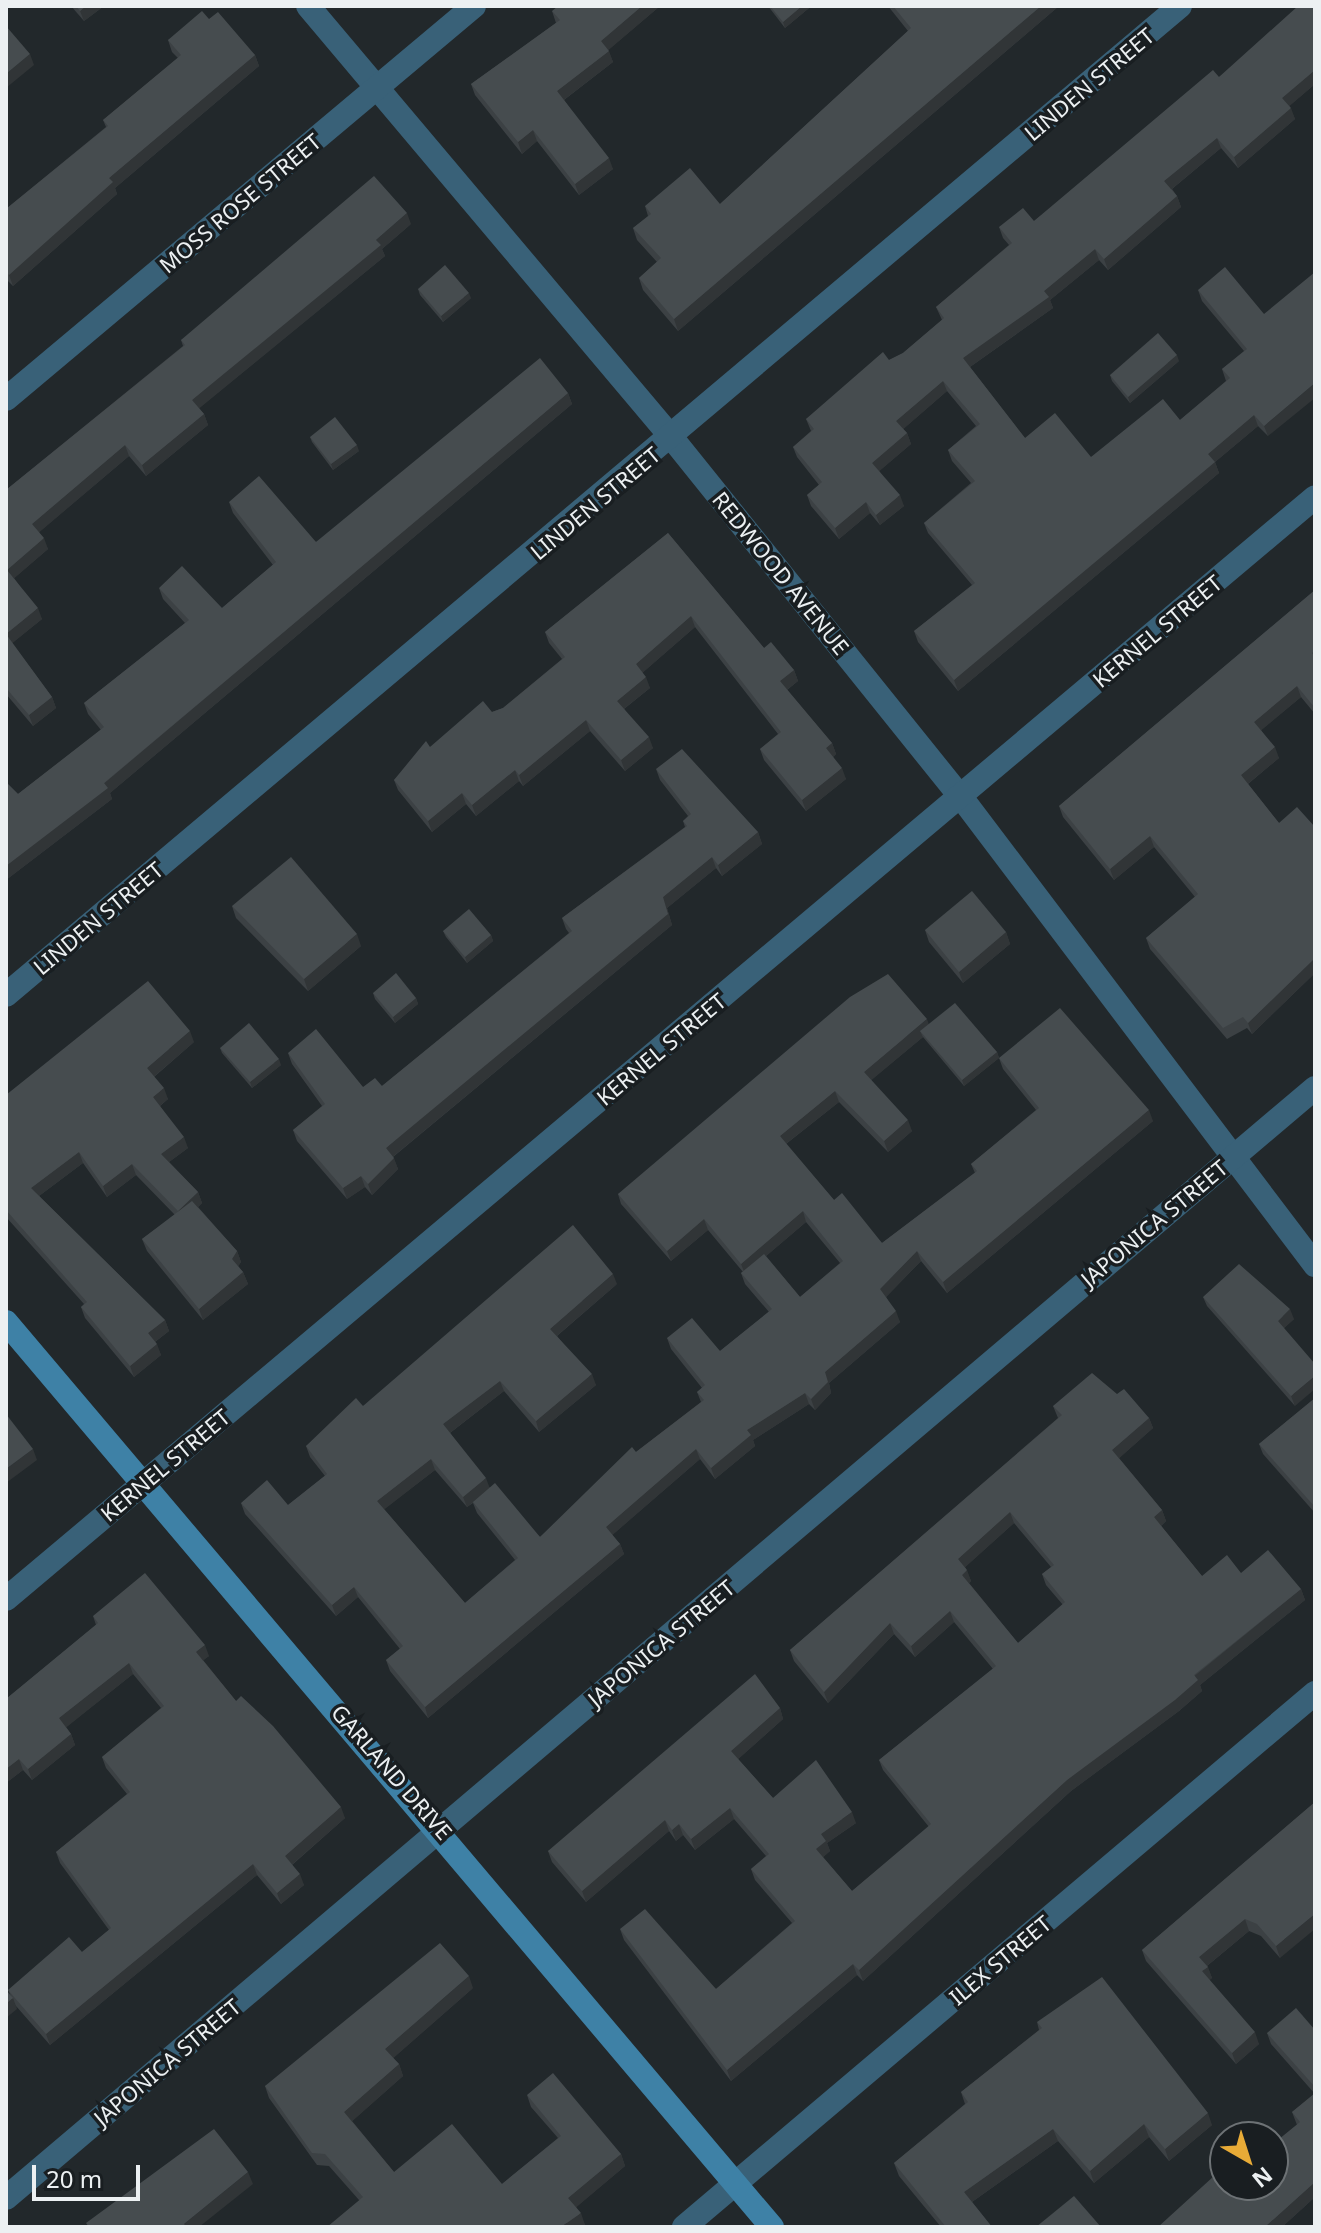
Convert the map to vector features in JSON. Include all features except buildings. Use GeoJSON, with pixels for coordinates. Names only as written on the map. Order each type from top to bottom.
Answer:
{"type":"FeatureCollection","features":[{"type":"Feature","properties":{"kind":"main road","name":"GARLAND DRIVE"},"geometry":{"type":"LineString","coordinates":[[6,1322],[141,1485],[442,1829],[772,2227]]}},
{"type":"Feature","properties":{"kind":"street","name":"REDWOOD AVENUE"},"geometry":{"type":"LineString","coordinates":[[308,6],[672,438],[961,797],[1230,1159],[1315,1265]]}},
{"type":"Feature","properties":{"kind":"street","name":"MOSS ROSE STREET"},"geometry":{"type":"LineString","coordinates":[[6,399],[474,6]]}},
{"type":"Feature","properties":{"kind":"street","name":"LINDEN STREET"},"geometry":{"type":"LineString","coordinates":[[6,995],[672,438],[1180,6]]}},
{"type":"Feature","properties":{"kind":"street","name":"KERNEL STREET"},"geometry":{"type":"LineString","coordinates":[[6,1599],[1315,497]]}},
{"type":"Feature","properties":{"kind":"street","name":"JAPONICA STREET"},"geometry":{"type":"LineString","coordinates":[[6,2198],[1315,1088]]}},
{"type":"Feature","properties":{"kind":"street","name":"ILEX STREET"},"geometry":{"type":"LineString","coordinates":[[684,2227],[1315,1693]]}}]}
